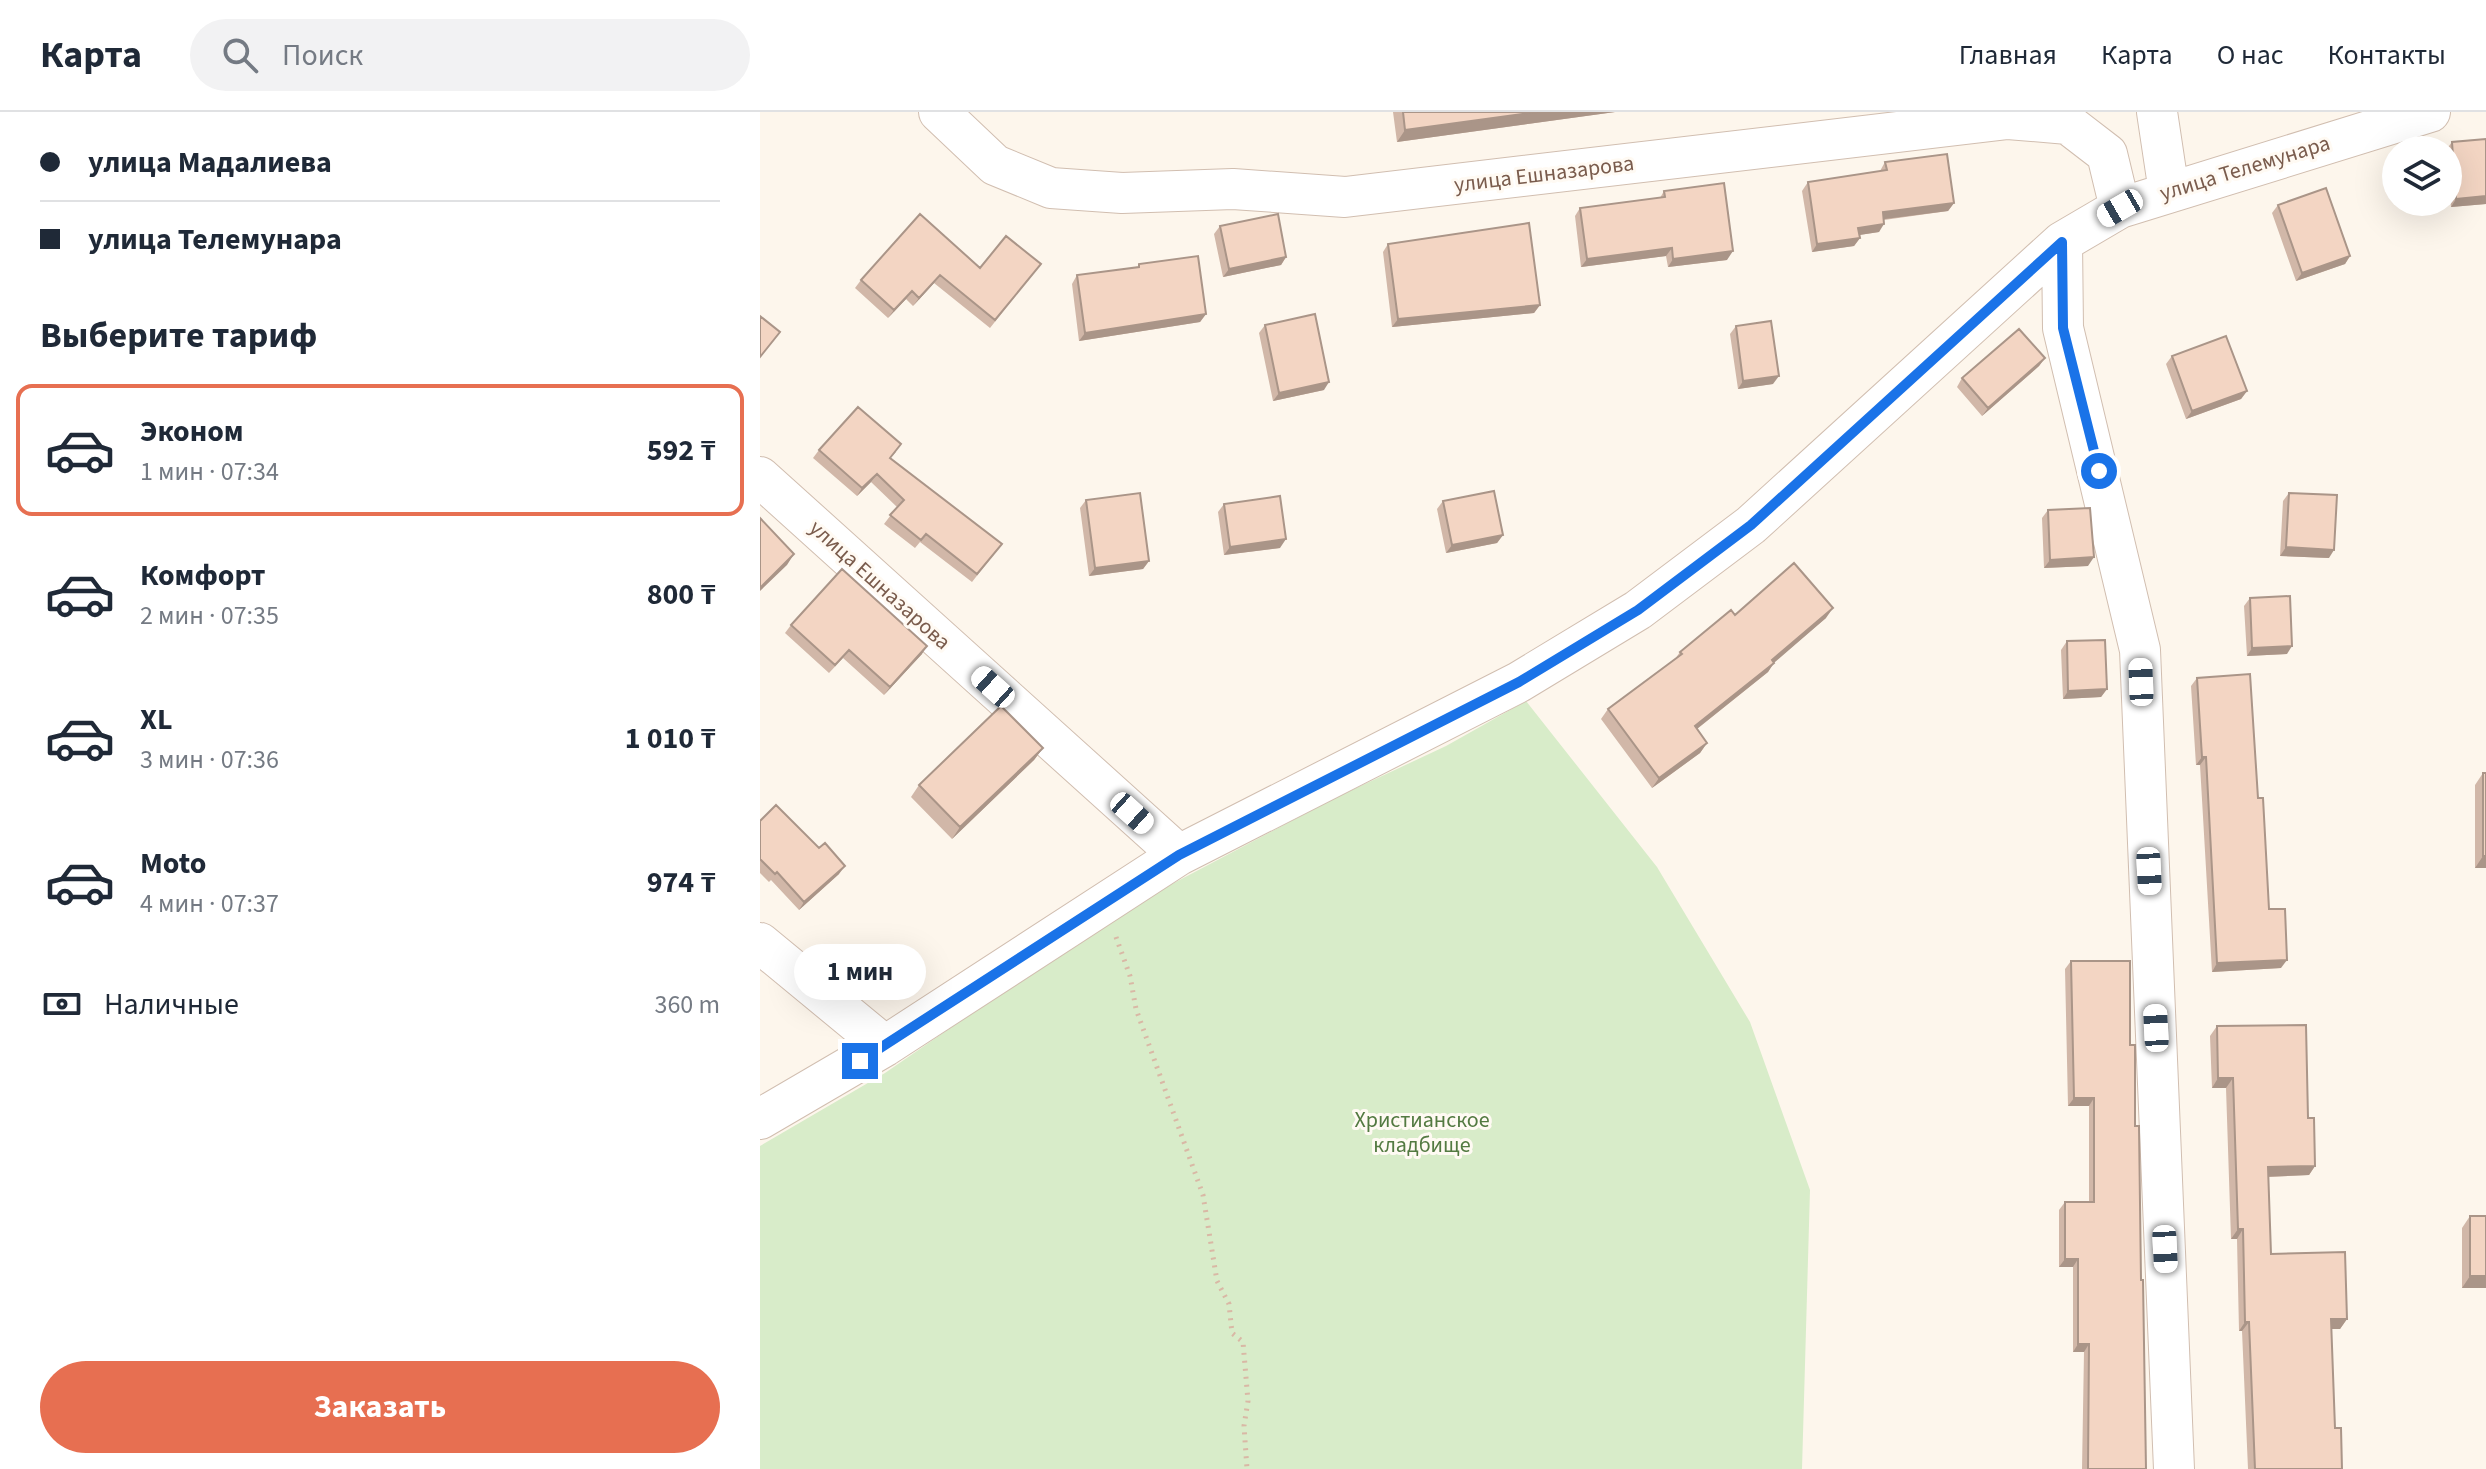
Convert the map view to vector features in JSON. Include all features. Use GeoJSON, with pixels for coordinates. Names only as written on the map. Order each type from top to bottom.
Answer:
{"type":"FeatureCollection","features":[{"type":"Feature","properties":{"kind":"street","name":"улица Ешназарова"},"geometry":{"type":"LineString","coordinates":[[939,112],[995,165],[1051,188],[1122,193],[1233,189],[1345,197],[2008,119],[2068,124],[2107,154],[2120,208]]}},
{"type":"Feature","properties":{"kind":"street"},"geometry":{"type":"LineString","coordinates":[[2157,112],[2169,192]]}},
{"type":"Feature","properties":{"kind":"street","name":"улица Телемунара"},"geometry":{"type":"LineString","coordinates":[[760,1119],[885,1046],[1179,855],[1519,682],[1638,610],[1751,525],[2062,242],[2120,208],[2430,112]]}},
{"type":"Feature","properties":{"kind":"street"},"geometry":{"type":"LineString","coordinates":[[2062,242],[2063,328],[2140,650],[2174,1469]]}},
{"type":"Feature","properties":{"kind":"street","name":"улица Ешназарова"},"geometry":{"type":"LineString","coordinates":[[760,477],[1179,855]]}},
{"type":"Feature","properties":{"kind":"street"},"geometry":{"type":"LineString","coordinates":[[760,943],[885,1046]]}},
{"type":"Feature","properties":{"kind":"path"},"geometry":{"type":"LineString","coordinates":[[1113,931],[1130,976],[1136,1009],[1203,1195],[1217,1281],[1229,1304],[1232,1333],[1243,1342],[1248,1401],[1244,1426],[1247,1469]]}},
{"type":"Feature","properties":{"kind":"green space","name":"Христианское кладбище"},"geometry":{"type":"Polygon","coordinates":[[[1526,701],[1657,867],[1750,1022],[1810,1190],[1802,1469],[760,1469],[760,1146],[885,1073],[1117,913],[1335,798],[1446,746],[1526,701]]]}},
{"type":"Feature","properties":{"kind":"building"},"geometry":{"type":"Polygon","coordinates":[[[1403,112],[1537,112],[1405,130],[1403,112]]]}},
{"type":"Feature","properties":{"kind":"building"},"geometry":{"type":"Polygon","coordinates":[[[2486,139],[2486,196],[2462,198],[2462,141],[2486,139]]]}},
{"type":"Feature","properties":{"kind":"building"},"geometry":{"type":"Polygon","coordinates":[[[1947,154],[1954,203],[1883,212],[1884,224],[1858,228],[1860,238],[1817,244],[1808,182],[1887,170],[1885,162],[1947,154]]]}},
{"type":"Feature","properties":{"kind":"building"},"geometry":{"type":"Polygon","coordinates":[[[1724,183],[1733,251],[1673,259],[1672,248],[1587,259],[1580,208],[1665,197],[1664,191],[1724,183]]]}},
{"type":"Feature","properties":{"kind":"building"},"geometry":{"type":"Polygon","coordinates":[[[2326,188],[2350,256],[2302,273],[2278,205],[2326,188]]]}},
{"type":"Feature","properties":{"kind":"building"},"geometry":{"type":"Polygon","coordinates":[[[920,214],[980,268],[1006,236],[1041,264],[995,320],[940,275],[919,298],[912,291],[894,310],[861,280],[920,214]]]}},
{"type":"Feature","properties":{"kind":"building"},"geometry":{"type":"Polygon","coordinates":[[[1278,214],[1286,257],[1229,269],[1220,226],[1278,214]]]}},
{"type":"Feature","properties":{"kind":"building"},"geometry":{"type":"Polygon","coordinates":[[[1529,223],[1540,305],[1398,319],[1388,244],[1529,223]]]}},
{"type":"Feature","properties":{"kind":"building"},"geometry":{"type":"Polygon","coordinates":[[[1198,256],[1206,314],[1085,333],[1077,275],[1198,256]]]}},
{"type":"Feature","properties":{"kind":"building"},"geometry":{"type":"Polygon","coordinates":[[[1315,314],[1329,382],[1279,393],[1265,325],[1315,314]]]}},
{"type":"Feature","properties":{"kind":"building"},"geometry":{"type":"Polygon","coordinates":[[[760,316],[780,332],[760,357],[760,316]]]}},
{"type":"Feature","properties":{"kind":"building"},"geometry":{"type":"Polygon","coordinates":[[[1771,321],[1779,376],[1743,381],[1736,326],[1771,321]]]}},
{"type":"Feature","properties":{"kind":"building"},"geometry":{"type":"Polygon","coordinates":[[[2019,329],[2045,358],[1988,408],[1962,378],[2019,329]]]}},
{"type":"Feature","properties":{"kind":"building"},"geometry":{"type":"Polygon","coordinates":[[[2226,336],[2247,391],[2192,411],[2172,356],[2226,336]]]}},
{"type":"Feature","properties":{"kind":"building"},"geometry":{"type":"Polygon","coordinates":[[[858,407],[901,444],[890,458],[1002,544],[977,574],[926,534],[921,540],[890,515],[904,500],[877,474],[862,488],[819,450],[858,407]]]}},
{"type":"Feature","properties":{"kind":"building"},"geometry":{"type":"Polygon","coordinates":[[[1494,491],[1503,535],[1452,545],[1443,501],[1494,491]]]}},
{"type":"Feature","properties":{"kind":"building"},"geometry":{"type":"Polygon","coordinates":[[[1140,493],[1149,561],[1095,568],[1086,500],[1140,493]]]}},
{"type":"Feature","properties":{"kind":"building"},"geometry":{"type":"Polygon","coordinates":[[[2289,493],[2337,495],[2334,550],[2286,547],[2289,493]]]}},
{"type":"Feature","properties":{"kind":"building"},"geometry":{"type":"Polygon","coordinates":[[[1280,496],[1286,539],[1230,547],[1224,504],[1280,496]]]}},
{"type":"Feature","properties":{"kind":"building"},"geometry":{"type":"Polygon","coordinates":[[[2090,508],[2094,557],[2050,560],[2048,510],[2090,508]]]}},
{"type":"Feature","properties":{"kind":"building"},"geometry":{"type":"Polygon","coordinates":[[[760,518],[794,554],[760,588],[760,518]]]}},
{"type":"Feature","properties":{"kind":"building"},"geometry":{"type":"Polygon","coordinates":[[[1794,563],[1833,608],[1772,660],[1774,663],[1695,726],[1707,743],[1659,778],[1608,709],[1682,654],[1680,652],[1731,610],[1735,615],[1794,563]]]}},
{"type":"Feature","properties":{"kind":"building"},"geometry":{"type":"Polygon","coordinates":[[[842,569],[927,646],[890,687],[849,650],[835,665],[791,625],[842,569]]]}},
{"type":"Feature","properties":{"kind":"building"},"geometry":{"type":"Polygon","coordinates":[[[2290,596],[2292,646],[2252,648],[2250,598],[2290,596]]]}},
{"type":"Feature","properties":{"kind":"building"},"geometry":{"type":"Polygon","coordinates":[[[2105,640],[2107,689],[2068,691],[2067,641],[2105,640]]]}},
{"type":"Feature","properties":{"kind":"building"},"geometry":{"type":"Polygon","coordinates":[[[2250,674],[2258,798],[2263,798],[2269,909],[2285,909],[2287,960],[2217,963],[2206,757],[2202,757],[2197,678],[2250,674]]]}},
{"type":"Feature","properties":{"kind":"building"},"geometry":{"type":"Polygon","coordinates":[[[1001,706],[1043,748],[960,827],[919,785],[1001,706]]]}},
{"type":"Feature","properties":{"kind":"building"},"geometry":{"type":"Polygon","coordinates":[[[2483,773],[2486,773],[2486,856],[2483,856],[2483,773]]]}},
{"type":"Feature","properties":{"kind":"building"},"geometry":{"type":"Polygon","coordinates":[[[776,805],[819,848],[825,843],[845,866],[804,902],[777,872],[775,874],[760,859],[760,821],[776,805]]]}},
{"type":"Feature","properties":{"kind":"building"},"geometry":{"type":"Polygon","coordinates":[[[2071,961],[2130,961],[2130,1045],[2135,1045],[2135,1126],[2139,1126],[2146,1469],[2088,1469],[2089,1344],[2078,1344],[2078,1259],[2065,1259],[2065,1202],[2094,1202],[2094,1098],[2074,1098],[2071,961]]]}},
{"type":"Feature","properties":{"kind":"building"},"geometry":{"type":"Polygon","coordinates":[[[2306,1025],[2308,1118],[2314,1118],[2315,1166],[2268,1167],[2271,1254],[2345,1252],[2347,1319],[2331,1319],[2335,1428],[2341,1428],[2342,1469],[2255,1469],[2249,1322],[2245,1322],[2243,1229],[2238,1229],[2233,1078],[2218,1078],[2217,1026],[2306,1025]]]}},
{"type":"Feature","properties":{"kind":"building"},"geometry":{"type":"Polygon","coordinates":[[[2470,1216],[2486,1216],[2486,1276],[2470,1276],[2470,1216]]]}},
{"type":"Feature","properties":{"kind":"route"},"geometry":{"type":"LineString","coordinates":[[860,1061],[1179,855],[1519,682],[1638,610],[1751,525],[2062,242],[2063,328],[2099,471]]}}]}
